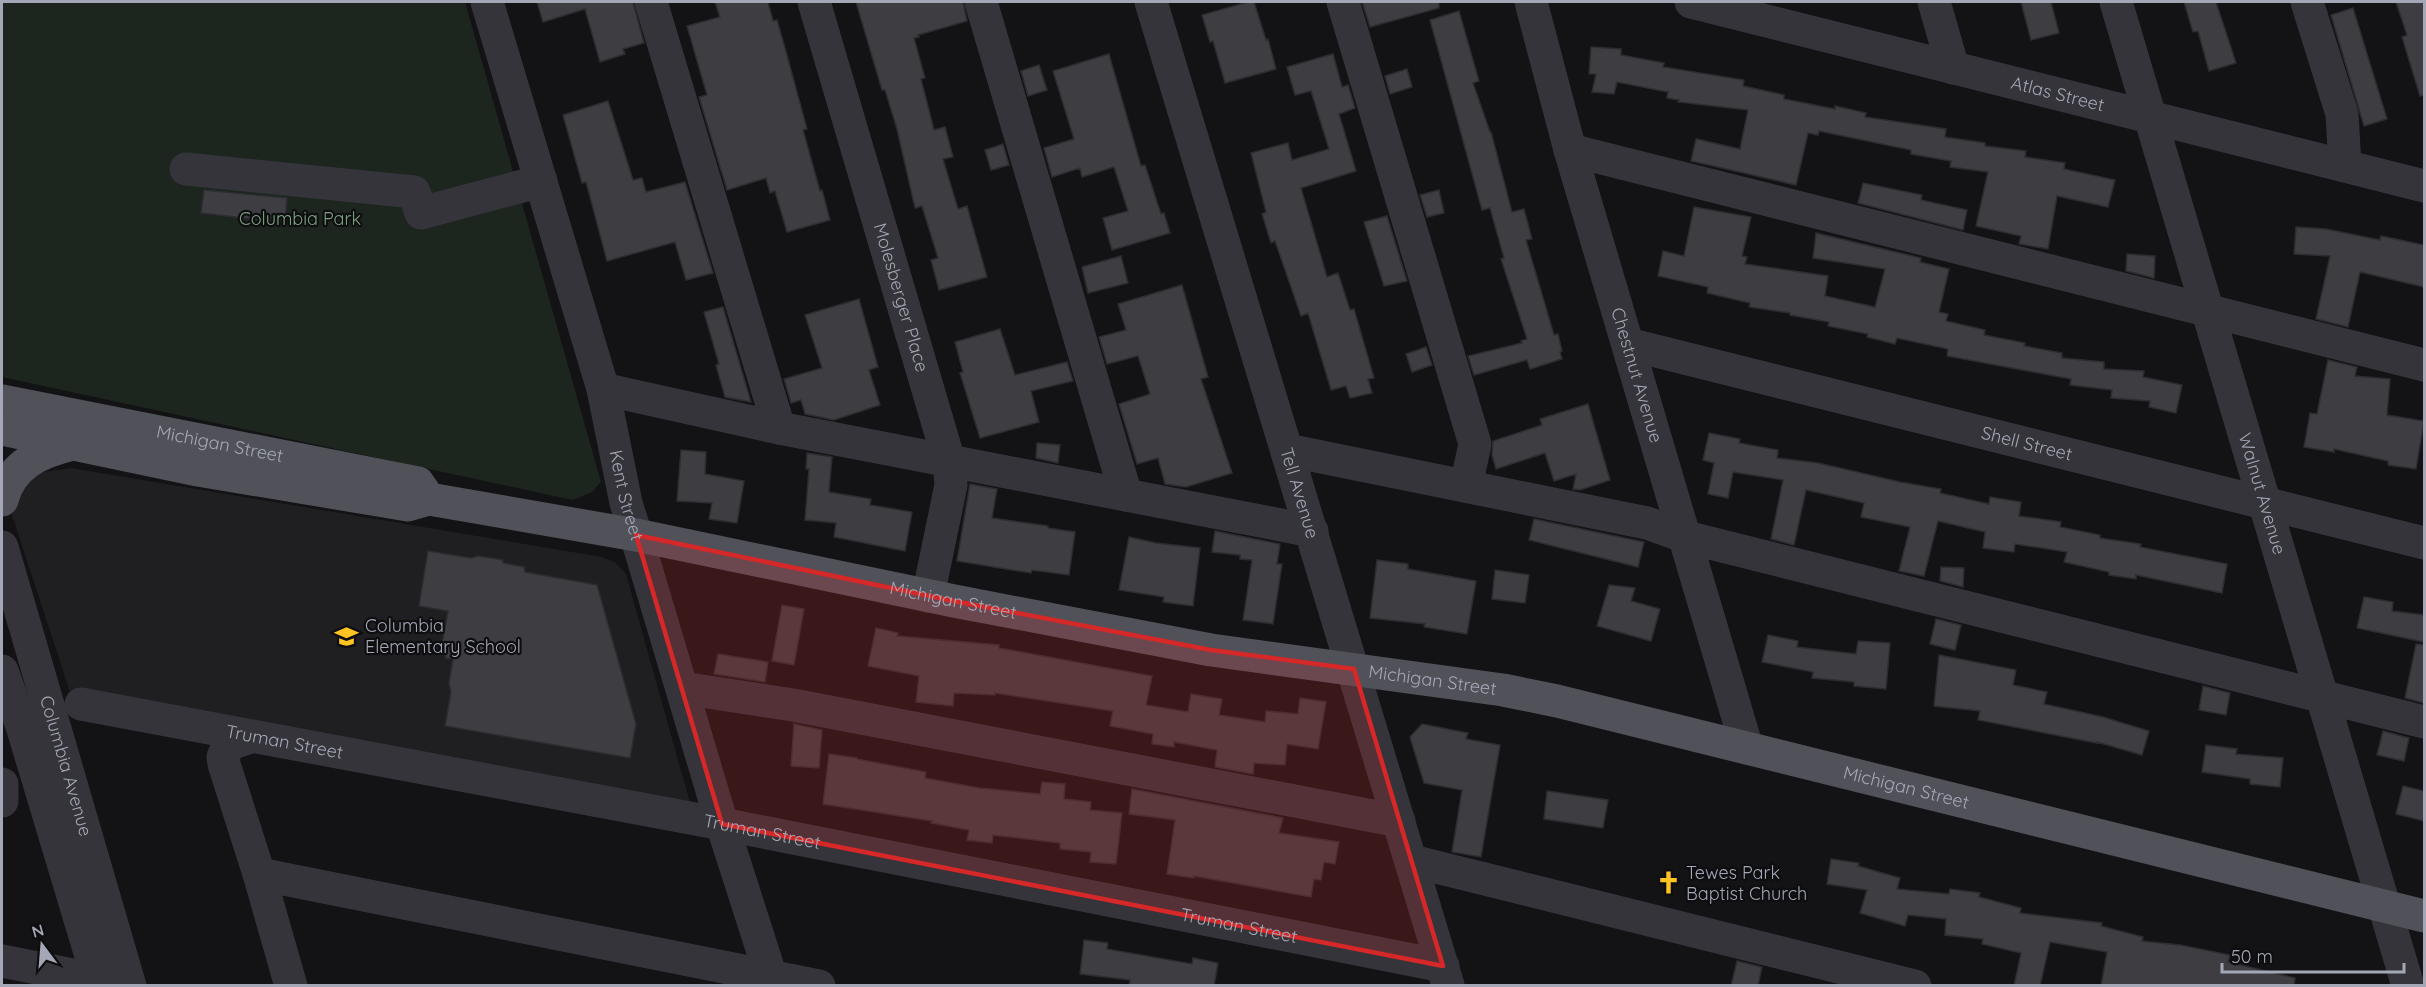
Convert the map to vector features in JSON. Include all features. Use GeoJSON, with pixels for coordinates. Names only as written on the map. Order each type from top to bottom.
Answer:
{"type":"FeatureCollection","features":[{"type":"Feature","properties":{"kind":"main road","name":"Michigan Street"},"geometry":{"type":"LineString","coordinates":[[2,401],[418,483],[429,499]]}},
{"type":"Feature","properties":{"kind":"main road","name":"Michigan Street"},"geometry":{"type":"LineString","coordinates":[[2,429],[198,470],[408,505],[429,499],[636,535],[928,596],[1211,650],[1503,690],[1557,701],[2424,916]]}},
{"type":"Feature","properties":{"kind":"main road"},"geometry":{"type":"LineString","coordinates":[[2,500],[12,474],[29,459],[45,451],[73,444]]}},
{"type":"Feature","properties":{"kind":"street","name":"Kent Street"},"geometry":{"type":"LineString","coordinates":[[488,2],[603,389],[626,502],[722,824],[772,980]]}},
{"type":"Feature","properties":{"kind":"street"},"geometry":{"type":"LineString","coordinates":[[651,2],[779,428]]}},
{"type":"Feature","properties":{"kind":"street","name":"Molesberger Place"},"geometry":{"type":"LineString","coordinates":[[814,2],[949,460],[951,485],[928,596]]}},
{"type":"Feature","properties":{"kind":"street"},"geometry":{"type":"LineString","coordinates":[[981,2],[1126,495]]}},
{"type":"Feature","properties":{"kind":"street","name":"Tell Avenue"},"geometry":{"type":"LineString","coordinates":[[1151,2],[1446,976]]}},
{"type":"Feature","properties":{"kind":"street"},"geometry":{"type":"LineString","coordinates":[[1343,2],[1474,444],[1466,486]]}},
{"type":"Feature","properties":{"kind":"street","name":"Chestnut Avenue"},"geometry":{"type":"LineString","coordinates":[[1531,2],[1570,150],[1747,748]]}},
{"type":"Feature","properties":{"kind":"street","name":"Atlas Street"},"geometry":{"type":"LineString","coordinates":[[1691,2],[2424,186]]}},
{"type":"Feature","properties":{"kind":"street"},"geometry":{"type":"LineString","coordinates":[[1934,2],[1953,68]]}},
{"type":"Feature","properties":{"kind":"street","name":"Walnut Avenue"},"geometry":{"type":"LineString","coordinates":[[2116,2],[2408,986]]}},
{"type":"Feature","properties":{"kind":"street"},"geometry":{"type":"LineString","coordinates":[[2307,2],[2342,114],[2345,166]]}},
{"type":"Feature","properties":{"kind":"street"},"geometry":{"type":"LineString","coordinates":[[1570,150],[2424,365]]}},
{"type":"Feature","properties":{"kind":"street"},"geometry":{"type":"LineString","coordinates":[[186,169],[414,192],[421,213],[541,181]]}},
{"type":"Feature","properties":{"kind":"street","name":"Shell Street"},"geometry":{"type":"LineString","coordinates":[[1629,344],[2424,543]]}},
{"type":"Feature","properties":{"kind":"street"},"geometry":{"type":"LineString","coordinates":[[603,389],[779,428],[1312,531]]}},
{"type":"Feature","properties":{"kind":"street"},"geometry":{"type":"LineString","coordinates":[[1287,450],[1647,523],[1686,537],[2424,722]]}},
{"type":"Feature","properties":{"kind":"street","name":"Columbia Avenue"},"geometry":{"type":"LineString","coordinates":[[2,547],[36,722],[100,986]]}},
{"type":"Feature","properties":{"kind":"street","name":"Columbia Avenue"},"geometry":{"type":"LineString","coordinates":[[3,682],[36,722],[129,986]]}},
{"type":"Feature","properties":{"kind":"street"},"geometry":{"type":"LineString","coordinates":[[682,688],[793,705],[1399,821]]}},
{"type":"Feature","properties":{"kind":"street","name":"Truman Street"},"geometry":{"type":"LineString","coordinates":[[81,704],[722,824],[1446,976]]}},
{"type":"Feature","properties":{"kind":"street"},"geometry":{"type":"LineString","coordinates":[[251,737],[229,744],[223,757],[291,986]]}},
{"type":"Feature","properties":{"kind":"street"},"geometry":{"type":"LineString","coordinates":[[2,784],[2,801]]}},
{"type":"Feature","properties":{"kind":"street"},"geometry":{"type":"LineString","coordinates":[[1412,861],[1915,986]]}},
{"type":"Feature","properties":{"kind":"street"},"geometry":{"type":"LineString","coordinates":[[259,874],[772,980],[819,986]]}},
{"type":"Feature","properties":{"kind":"street"},"geometry":{"type":"LineString","coordinates":[[2,961],[61,979],[129,986]]}},
{"type":"Feature","properties":{"kind":"highlighted area"},"geometry":{"type":"Polygon","coordinates":[[[636,535],[954,601],[1211,650],[1354,669],[1443,966],[722,824],[636,535]]]}},
{"type":"Feature","properties":{"kind":"shaded area","name":"Columbia Elementary School"},"geometry":{"type":"Polygon","coordinates":[[[71,468],[602,557],[615,562],[626,574],[690,803],[73,701],[12,515],[12,493],[36,473],[71,468]]]}},
{"type":"Feature","properties":{"kind":"green space","name":"Columbia Park"},"geometry":{"type":"Polygon","coordinates":[[[2,2],[465,2],[601,482],[592,492],[573,500],[2,377],[2,2]]]}},
{"type":"Feature","properties":{"kind":"building"},"geometry":{"type":"Polygon","coordinates":[[[537,2],[633,2],[644,43],[623,49],[625,54],[600,62],[585,9],[543,22],[537,2]]]}},
{"type":"Feature","properties":{"kind":"building"},"geometry":{"type":"Polygon","coordinates":[[[715,2],[768,2],[773,21],[777,20],[785,48],[807,129],[803,130],[830,220],[787,232],[775,191],[770,193],[766,178],[727,190],[699,97],[707,95],[687,26],[720,17],[715,2]]]}},
{"type":"Feature","properties":{"kind":"building"},"geometry":{"type":"Polygon","coordinates":[[[856,2],[963,2],[967,21],[914,38],[925,78],[921,79],[934,130],[945,127],[953,157],[943,159],[958,209],[967,206],[987,277],[939,290],[931,260],[938,258],[922,206],[915,208],[897,129],[885,90],[882,90],[856,2]]]}},
{"type":"Feature","properties":{"kind":"building"},"geometry":{"type":"Polygon","coordinates":[[[1254,2],[1276,69],[1225,83],[1213,41],[1210,42],[1202,15],[1254,2]]]}},
{"type":"Feature","properties":{"kind":"building"},"geometry":{"type":"Polygon","coordinates":[[[1362,2],[1439,2],[1439,8],[1370,27],[1362,2]]]}},
{"type":"Feature","properties":{"kind":"building"},"geometry":{"type":"Polygon","coordinates":[[[2021,2],[2051,2],[2059,33],[2031,40],[2021,2]]]}},
{"type":"Feature","properties":{"kind":"building"},"geometry":{"type":"Polygon","coordinates":[[[2184,2],[2216,2],[2236,63],[2209,71],[2198,31],[2193,32],[2184,2]]]}},
{"type":"Feature","properties":{"kind":"building"},"geometry":{"type":"Polygon","coordinates":[[[2396,2],[2424,2],[2424,95],[2420,96],[2402,37],[2407,35],[2396,2]]]}},
{"type":"Feature","properties":{"kind":"building"},"geometry":{"type":"Polygon","coordinates":[[[2353,8],[2387,119],[2364,126],[2331,15],[2353,8]]]}},
{"type":"Feature","properties":{"kind":"building"},"geometry":{"type":"Polygon","coordinates":[[[1459,11],[1479,81],[1473,83],[1491,132],[1512,212],[1524,209],[1532,239],[1526,240],[1554,335],[1558,334],[1562,351],[1560,352],[1562,359],[1530,369],[1527,360],[1474,375],[1468,356],[1522,343],[1521,341],[1527,339],[1501,259],[1504,258],[1490,208],[1482,210],[1430,20],[1459,11]]]}},
{"type":"Feature","properties":{"kind":"building"},"geometry":{"type":"Polygon","coordinates":[[[1591,47],[1621,49],[1621,55],[1664,63],[1663,67],[1744,80],[1743,86],[1784,95],[1784,99],[1835,109],[1835,106],[1866,113],[1865,117],[1946,129],[1945,137],[1985,143],[1985,146],[2026,151],[2025,157],[2065,163],[2064,169],[2115,180],[2108,207],[2057,196],[2048,249],[2019,244],[2021,236],[1976,226],[1988,172],[1950,167],[1951,161],[1911,154],[1911,150],[1819,131],[1818,135],[1808,133],[1796,185],[1691,161],[1696,139],[1740,149],[1748,110],[1678,102],[1679,100],[1667,98],[1668,92],[1617,82],[1614,94],[1592,92],[1596,74],[1589,74],[1591,47]]]}},
{"type":"Feature","properties":{"kind":"building"},"geometry":{"type":"Polygon","coordinates":[[[1109,54],[1141,166],[1145,165],[1161,214],[1164,213],[1170,233],[1112,250],[1103,218],[1128,211],[1114,167],[1082,177],[1080,168],[1052,177],[1044,148],[1074,139],[1053,71],[1109,54]]]}},
{"type":"Feature","properties":{"kind":"building"},"geometry":{"type":"Polygon","coordinates":[[[1333,54],[1342,87],[1348,85],[1355,108],[1339,114],[1356,171],[1301,188],[1327,277],[1338,273],[1350,310],[1354,309],[1374,378],[1368,379],[1372,393],[1350,398],[1346,386],[1331,390],[1308,313],[1301,316],[1275,241],[1271,243],[1262,214],[1266,212],[1251,153],[1288,143],[1292,160],[1329,149],[1311,91],[1295,95],[1287,67],[1333,54]]]}},
{"type":"Feature","properties":{"kind":"building"},"geometry":{"type":"Polygon","coordinates":[[[1039,65],[1047,90],[1028,96],[1021,71],[1039,65]]]}},
{"type":"Feature","properties":{"kind":"building"},"geometry":{"type":"Polygon","coordinates":[[[1407,69],[1412,87],[1390,94],[1385,76],[1407,69]]]}},
{"type":"Feature","properties":{"kind":"building"},"geometry":{"type":"Polygon","coordinates":[[[608,101],[633,180],[642,178],[646,192],[685,182],[713,273],[686,280],[675,242],[607,261],[586,182],[582,183],[563,115],[608,101]]]}},
{"type":"Feature","properties":{"kind":"building"},"geometry":{"type":"Polygon","coordinates":[[[1003,144],[1009,165],[991,170],[985,150],[1003,144]]]}},
{"type":"Feature","properties":{"kind":"building"},"geometry":{"type":"Polygon","coordinates":[[[1863,183],[1922,195],[1921,200],[1967,210],[1963,230],[1858,203],[1863,183]]]}},
{"type":"Feature","properties":{"kind":"building"},"geometry":{"type":"Polygon","coordinates":[[[204,190],[287,198],[285,223],[201,213],[204,190]]]}},
{"type":"Feature","properties":{"kind":"building"},"geometry":{"type":"Polygon","coordinates":[[[1439,190],[1444,213],[1427,217],[1420,195],[1439,190]]]}},
{"type":"Feature","properties":{"kind":"building"},"geometry":{"type":"Polygon","coordinates":[[[1694,207],[1751,217],[1742,256],[1747,257],[1745,264],[1828,276],[1825,296],[1875,307],[1885,269],[1813,258],[1816,233],[1921,258],[1920,262],[1949,269],[1939,312],[1948,314],[1946,321],[1985,330],[1984,335],[2062,353],[2062,358],[2104,362],[2104,369],[2144,371],[2143,377],[2182,385],[2176,413],[2149,407],[2150,401],[2111,398],[2112,390],[2070,385],[2071,379],[1947,356],[1948,349],[1897,338],[1895,344],[1867,337],[1868,334],[1828,326],[1829,322],[1749,307],[1750,303],[1707,293],[1708,287],[1658,276],[1663,251],[1684,256],[1694,207]]]}},
{"type":"Feature","properties":{"kind":"building"},"geometry":{"type":"Polygon","coordinates":[[[1387,216],[1407,281],[1384,286],[1364,222],[1387,216]]]}},
{"type":"Feature","properties":{"kind":"building"},"geometry":{"type":"Polygon","coordinates":[[[2296,227],[2326,229],[2380,240],[2381,236],[2424,245],[2424,287],[2360,272],[2348,327],[2316,319],[2330,256],[2294,254],[2296,227]]]}},
{"type":"Feature","properties":{"kind":"building"},"geometry":{"type":"Polygon","coordinates":[[[2127,254],[2155,256],[2154,278],[2126,271],[2127,254]]]}},
{"type":"Feature","properties":{"kind":"building"},"geometry":{"type":"Polygon","coordinates":[[[1121,256],[1128,283],[1088,293],[1082,267],[1121,256]]]}},
{"type":"Feature","properties":{"kind":"building"},"geometry":{"type":"Polygon","coordinates":[[[1182,285],[1208,377],[1201,379],[1232,473],[1186,487],[1165,484],[1158,458],[1137,464],[1119,404],[1150,394],[1138,356],[1107,364],[1099,337],[1126,330],[1118,304],[1182,285]]]}},
{"type":"Feature","properties":{"kind":"building"},"geometry":{"type":"Polygon","coordinates":[[[859,299],[878,367],[869,370],[880,405],[834,420],[805,414],[801,400],[791,403],[784,379],[822,368],[805,315],[859,299]]]}},
{"type":"Feature","properties":{"kind":"building"},"geometry":{"type":"Polygon","coordinates":[[[723,307],[751,402],[725,397],[716,365],[719,364],[704,312],[723,307]]]}},
{"type":"Feature","properties":{"kind":"building"},"geometry":{"type":"Polygon","coordinates":[[[1000,329],[1015,375],[1067,362],[1073,381],[1031,391],[1039,422],[980,438],[960,373],[963,372],[955,342],[1000,329]]]}},
{"type":"Feature","properties":{"kind":"building"},"geometry":{"type":"Polygon","coordinates":[[[1426,347],[1432,365],[1412,372],[1406,354],[1426,347]]]}},
{"type":"Feature","properties":{"kind":"building"},"geometry":{"type":"Polygon","coordinates":[[[2328,360],[2357,367],[2355,376],[2390,379],[2387,415],[2424,421],[2416,469],[2388,465],[2388,461],[2334,449],[2334,452],[2304,447],[2310,413],[2317,414],[2328,360]]]}},
{"type":"Feature","properties":{"kind":"building"},"geometry":{"type":"Polygon","coordinates":[[[1588,404],[1610,480],[1580,490],[1573,489],[1576,474],[1554,481],[1545,453],[1496,469],[1492,455],[1493,441],[1542,425],[1540,419],[1588,404]]]}},
{"type":"Feature","properties":{"kind":"building"},"geometry":{"type":"Polygon","coordinates":[[[1709,433],[1740,439],[1739,443],[1778,450],[1777,458],[1818,463],[1941,489],[1940,493],[1989,504],[1990,497],[2021,502],[2019,516],[2061,522],[2060,527],[2100,535],[2100,538],[2141,544],[2140,547],[2227,564],[2222,593],[2136,575],[2136,579],[2109,575],[2109,572],[2064,562],[2067,552],[2015,544],[2014,552],[1983,548],[1985,532],[1938,521],[1924,576],[1899,571],[1910,527],[1861,517],[1864,503],[1806,490],[1794,545],[1771,539],[1783,480],[1733,472],[1728,498],[1708,494],[1714,463],[1703,460],[1709,433]]]}},
{"type":"Feature","properties":{"kind":"building"},"geometry":{"type":"Polygon","coordinates":[[[1037,443],[1060,445],[1058,463],[1036,458],[1037,443]]]}},
{"type":"Feature","properties":{"kind":"building"},"geometry":{"type":"Polygon","coordinates":[[[681,450],[706,452],[705,474],[744,481],[737,523],[709,519],[712,503],[677,501],[681,450]]]}},
{"type":"Feature","properties":{"kind":"building"},"geometry":{"type":"Polygon","coordinates":[[[807,453],[832,457],[829,492],[871,499],[870,505],[912,512],[905,551],[834,537],[836,523],[805,520],[809,469],[806,469],[807,453]]]}},
{"type":"Feature","properties":{"kind":"building"},"geometry":{"type":"Polygon","coordinates":[[[970,484],[997,489],[992,518],[1075,532],[1069,575],[1032,570],[1031,573],[957,561],[970,484]]]}},
{"type":"Feature","properties":{"kind":"building"},"geometry":{"type":"Polygon","coordinates":[[[1534,519],[1644,542],[1638,567],[1529,540],[1534,519]]]}},
{"type":"Feature","properties":{"kind":"building"},"geometry":{"type":"Polygon","coordinates":[[[1215,531],[1280,544],[1277,564],[1282,564],[1273,624],[1243,620],[1252,560],[1240,559],[1240,555],[1212,552],[1215,531]]]}},
{"type":"Feature","properties":{"kind":"building"},"geometry":{"type":"Polygon","coordinates":[[[1129,537],[1200,548],[1193,606],[1163,602],[1164,597],[1119,590],[1129,537]]]}},
{"type":"Feature","properties":{"kind":"building"},"geometry":{"type":"Polygon","coordinates":[[[428,551],[471,558],[478,556],[503,560],[503,563],[524,567],[525,572],[597,585],[636,724],[630,758],[445,726],[451,692],[449,684],[453,659],[446,658],[442,644],[448,611],[419,606],[428,551]]]}},
{"type":"Feature","properties":{"kind":"building"},"geometry":{"type":"Polygon","coordinates":[[[1377,560],[1408,564],[1408,569],[1476,581],[1467,634],[1424,627],[1425,624],[1370,618],[1377,560]]]}},
{"type":"Feature","properties":{"kind":"building"},"geometry":{"type":"Polygon","coordinates":[[[1941,567],[1964,568],[1963,587],[1940,581],[1941,567]]]}},
{"type":"Feature","properties":{"kind":"building"},"geometry":{"type":"Polygon","coordinates":[[[1495,570],[1529,575],[1525,603],[1492,599],[1495,570]]]}},
{"type":"Feature","properties":{"kind":"building"},"geometry":{"type":"Polygon","coordinates":[[[1609,585],[1635,588],[1631,601],[1660,609],[1651,641],[1597,626],[1609,585]]]}},
{"type":"Feature","properties":{"kind":"building"},"geometry":{"type":"Polygon","coordinates":[[[2364,597],[2393,602],[2392,611],[2424,615],[2424,642],[2357,628],[2364,597]]]}},
{"type":"Feature","properties":{"kind":"building"},"geometry":{"type":"Polygon","coordinates":[[[782,605],[804,609],[794,665],[772,661],[782,605]]]}},
{"type":"Feature","properties":{"kind":"building"},"geometry":{"type":"Polygon","coordinates":[[[1936,619],[1961,625],[1955,650],[1930,644],[1936,619]]]}},
{"type":"Feature","properties":{"kind":"building"},"geometry":{"type":"Polygon","coordinates":[[[876,628],[898,633],[897,636],[999,645],[999,648],[1152,676],[1146,705],[1188,712],[1191,694],[1222,699],[1219,715],[1265,722],[1266,711],[1298,714],[1300,698],[1326,702],[1318,749],[1287,744],[1285,765],[1254,763],[1253,774],[1215,767],[1217,750],[1174,742],[1174,747],[1152,744],[1153,734],[1110,726],[1113,711],[995,693],[995,695],[954,693],[953,706],[916,702],[919,676],[868,666],[876,628]]]}},
{"type":"Feature","properties":{"kind":"building"},"geometry":{"type":"Polygon","coordinates":[[[1768,635],[1798,641],[1797,647],[1856,654],[1858,641],[1890,643],[1886,689],[1854,686],[1854,682],[1812,678],[1813,672],[1762,662],[1768,635]]]}},
{"type":"Feature","properties":{"kind":"building"},"geometry":{"type":"Polygon","coordinates":[[[2416,644],[2424,645],[2424,703],[2405,698],[2416,644]]]}},
{"type":"Feature","properties":{"kind":"building"},"geometry":{"type":"Polygon","coordinates":[[[718,654],[768,662],[765,682],[714,674],[718,654]]]}},
{"type":"Feature","properties":{"kind":"building"},"geometry":{"type":"Polygon","coordinates":[[[1939,655],[2016,670],[2013,685],[2047,692],[2044,704],[2103,717],[2149,731],[2142,755],[2097,742],[1978,720],[1980,711],[1934,706],[1939,655]]]}},
{"type":"Feature","properties":{"kind":"building"},"geometry":{"type":"Polygon","coordinates":[[[2203,686],[2230,693],[2226,715],[2199,710],[2203,686]]]}},
{"type":"Feature","properties":{"kind":"building"},"geometry":{"type":"Polygon","coordinates":[[[794,724],[822,730],[819,768],[791,766],[794,724]]]}},
{"type":"Feature","properties":{"kind":"building"},"geometry":{"type":"Polygon","coordinates":[[[1422,724],[1468,733],[1466,739],[1500,745],[1481,857],[1452,852],[1462,790],[1424,783],[1410,737],[1422,724]]]}},
{"type":"Feature","properties":{"kind":"building"},"geometry":{"type":"Polygon","coordinates":[[[2383,731],[2409,738],[2404,761],[2377,755],[2383,731]]]}},
{"type":"Feature","properties":{"kind":"building"},"geometry":{"type":"Polygon","coordinates":[[[2206,745],[2237,749],[2236,754],[2283,758],[2280,787],[2250,784],[2250,779],[2202,772],[2206,745]]]}},
{"type":"Feature","properties":{"kind":"building"},"geometry":{"type":"Polygon","coordinates":[[[829,754],[926,772],[925,778],[979,788],[1040,794],[1042,782],[1065,784],[1064,799],[1091,802],[1090,810],[1122,813],[1116,864],[1090,862],[1091,852],[1060,849],[1060,843],[993,835],[992,843],[967,840],[969,830],[931,823],[932,821],[823,804],[829,754]]]}},
{"type":"Feature","properties":{"kind":"building"},"geometry":{"type":"Polygon","coordinates":[[[2403,786],[2424,791],[2424,821],[2396,814],[2403,786]]]}},
{"type":"Feature","properties":{"kind":"building"},"geometry":{"type":"Polygon","coordinates":[[[1132,789],[1283,818],[1279,833],[1339,842],[1335,864],[1324,862],[1321,880],[1314,879],[1311,897],[1194,876],[1194,878],[1167,874],[1175,820],[1129,814],[1132,789]]]}},
{"type":"Feature","properties":{"kind":"building"},"geometry":{"type":"Polygon","coordinates":[[[1547,791],[1608,800],[1603,828],[1544,819],[1547,791]]]}},
{"type":"Feature","properties":{"kind":"building"},"geometry":{"type":"Polygon","coordinates":[[[1831,859],[1859,863],[1858,866],[1900,878],[1897,889],[1949,894],[1950,889],[1980,893],[1979,897],[2021,908],[2020,913],[2102,923],[2101,926],[2143,937],[2142,941],[2180,945],[2230,955],[2228,962],[2295,978],[2294,986],[2101,986],[2107,952],[2050,942],[2040,986],[2014,986],[2021,953],[1982,944],[1983,939],[1945,935],[1946,919],[1908,915],[1905,926],[1860,913],[1867,890],[1827,884],[1831,859]]]}},
{"type":"Feature","properties":{"kind":"building"},"geometry":{"type":"Polygon","coordinates":[[[1084,940],[1108,943],[1107,949],[1192,964],[1193,958],[1218,963],[1214,986],[1129,986],[1130,980],[1080,974],[1084,940]]]}},
{"type":"Feature","properties":{"kind":"building"},"geometry":{"type":"Polygon","coordinates":[[[1737,961],[1762,967],[1758,986],[1731,986],[1737,961]]]}},
{"type":"Feature","properties":{"kind":"place","name":"Columbia Elementary School"},"geometry":{"type":"Point","coordinates":[347,636]}},
{"type":"Feature","properties":{"kind":"place","name":"Tewes Park Baptist Church"},"geometry":{"type":"Point","coordinates":[1668,883]}}]}
